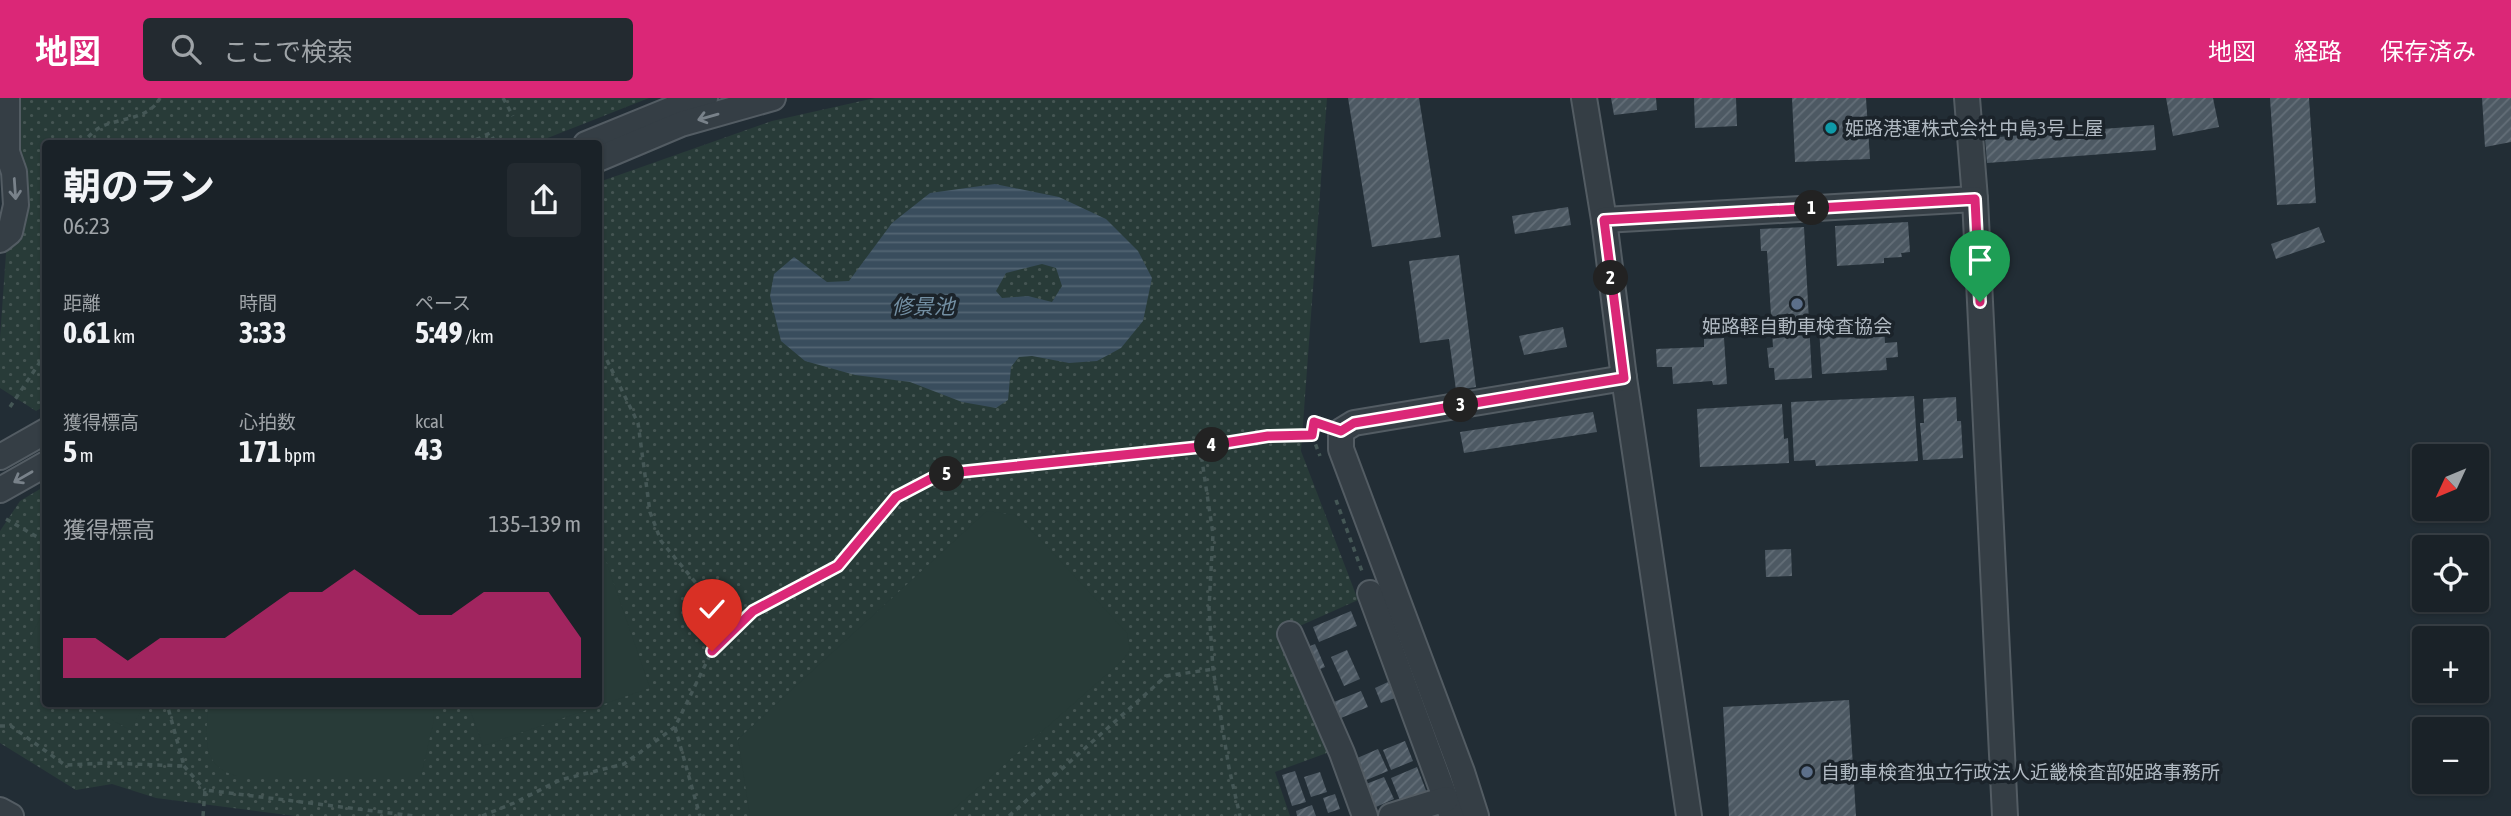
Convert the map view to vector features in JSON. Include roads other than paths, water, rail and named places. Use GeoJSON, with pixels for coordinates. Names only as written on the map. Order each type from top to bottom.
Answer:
{"type":"FeatureCollection","features":[{"type":"Feature","properties":{"kind":"street"},"geometry":{"type":"LineString","coordinates":[[0,240],[10,232],[16,205],[14,172],[7,152],[7,98]]}},
{"type":"Feature","properties":{"kind":"street"},"geometry":{"type":"LineString","coordinates":[[596,140],[705,98]]}},
{"type":"Feature","properties":{"kind":"street"},"geometry":{"type":"LineString","coordinates":[[602,157],[681,124],[773,98]]}},
{"type":"Feature","properties":{"kind":"street"},"geometry":{"type":"LineString","coordinates":[[1584,98],[1604,220],[1624,378],[1689,816]]}},
{"type":"Feature","properties":{"kind":"street"},"geometry":{"type":"LineString","coordinates":[[1967,98],[1975,199],[2005,816]]}},
{"type":"Feature","properties":{"kind":"street"},"geometry":{"type":"LineString","coordinates":[[1604,220],[1975,199]]}},
{"type":"Feature","properties":{"kind":"street"},"geometry":{"type":"LineString","coordinates":[[1476,816],[1341,449],[1341,431],[1354,423],[1624,378]]}},
{"type":"Feature","properties":{"kind":"street"},"geometry":{"type":"LineString","coordinates":[[0,457],[42,433]]}},
{"type":"Feature","properties":{"kind":"street"},"geometry":{"type":"LineString","coordinates":[[0,490],[42,466]]}},
{"type":"Feature","properties":{"kind":"street"},"geometry":{"type":"LineString","coordinates":[[1370,593],[1449,807],[1391,816]]}},
{"type":"Feature","properties":{"kind":"street"},"geometry":{"type":"LineString","coordinates":[[1290,634],[1342,753],[1365,816]]}},
{"type":"Feature","properties":{"kind":"street"},"geometry":{"type":"LineString","coordinates":[[0,810],[11,816]]}},
{"type":"Feature","properties":{"kind":"water","name":"修景池"},"geometry":{"type":"Polygon","coordinates":[[[995,184],[1059,197],[1106,219],[1138,251],[1152,278],[1143,321],[1121,348],[1097,361],[1069,363],[1032,356],[1019,357],[1011,367],[1008,400],[996,408],[962,402],[910,382],[855,375],[805,361],[781,341],[770,296],[774,274],[794,257],[827,282],[849,281],[892,223],[930,193],[995,184]],[[1042,264],[1006,273],[996,291],[1002,298],[1028,296],[1052,302],[1062,286],[1056,268],[1042,264]]]}},
{"type":"Feature","properties":{"kind":"place","name":"姫路港運株式会社 中島3号上屋"},"geometry":{"type":"Point","coordinates":[1831,128]}},
{"type":"Feature","properties":{"kind":"place","name":"姫路軽自動車検査協会"},"geometry":{"type":"Point","coordinates":[1797,304]}},
{"type":"Feature","properties":{"kind":"place","name":"自動車検査独立行政法人近畿検査部姫路事務所"},"geometry":{"type":"Point","coordinates":[1807,772]}}]}
